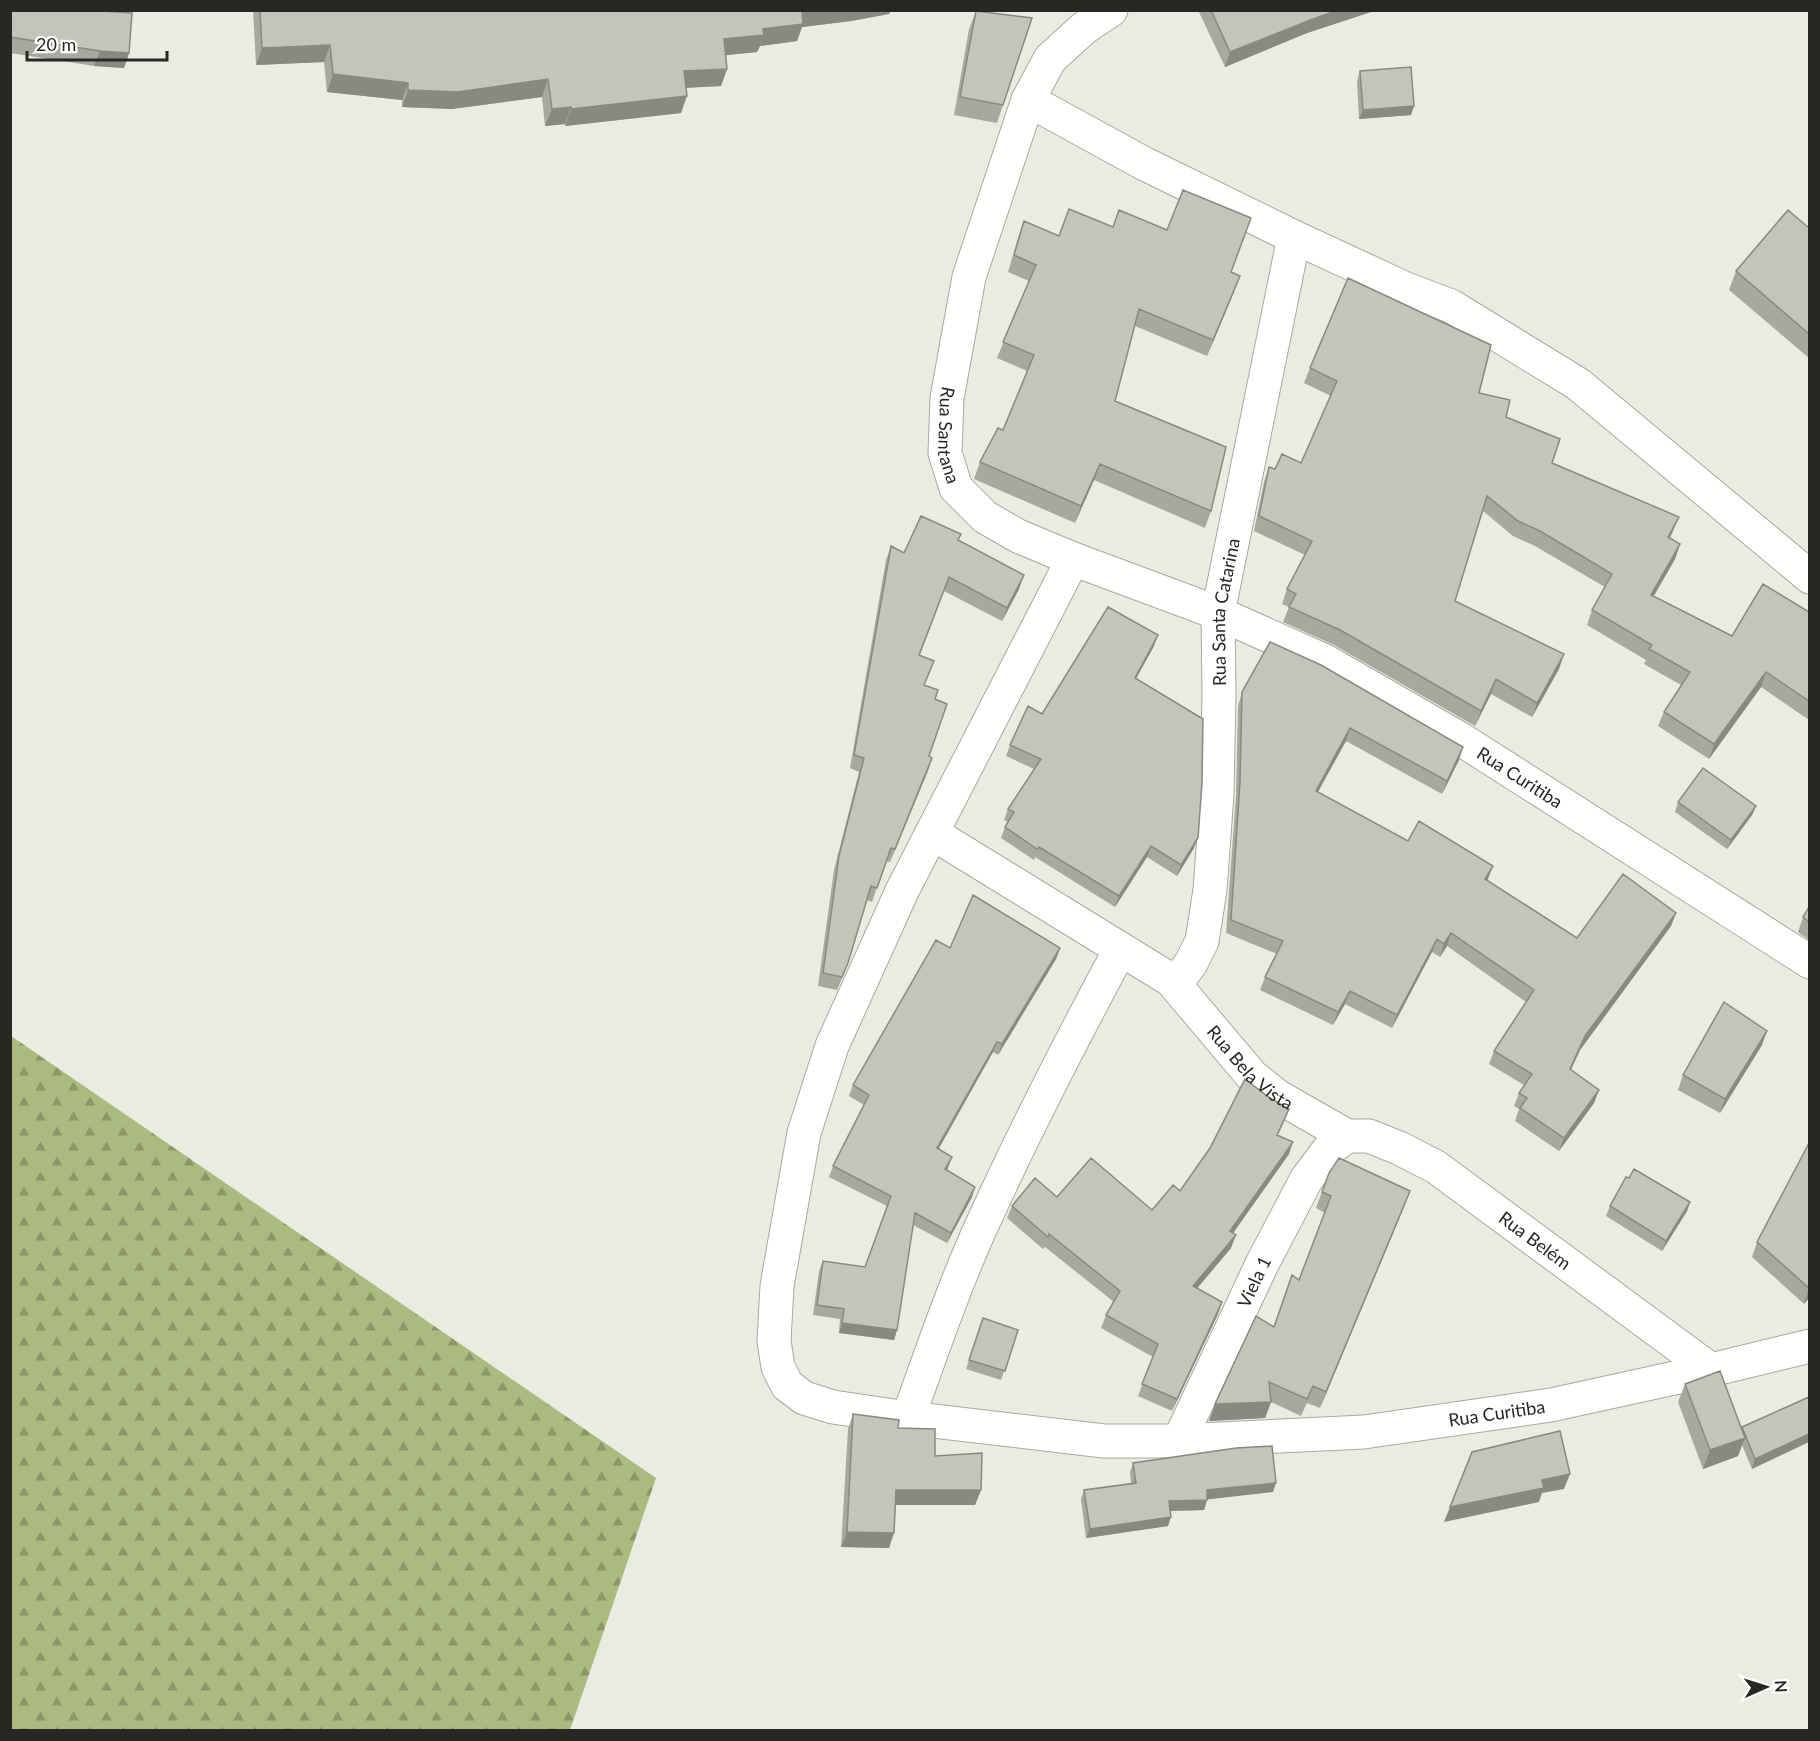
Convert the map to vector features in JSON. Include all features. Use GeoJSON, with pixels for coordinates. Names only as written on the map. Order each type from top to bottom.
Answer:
{"type":"FeatureCollection","features":[{"type":"Feature","properties":{"kind":"street","name":"Rua Santana"},"geometry":{"type":"LineString","coordinates":[[1111,10],[1084,28],[1050,59],[1028,100],[969,277],[947,398],[945,453],[956,488],[985,517],[1018,536],[1073,559],[1218,613]]}},
{"type":"Feature","properties":{"kind":"street"},"geometry":{"type":"LineString","coordinates":[[1028,100],[1143,163],[1294,237],[1406,289],[1451,306],[1578,384],[1809,577]]}},
{"type":"Feature","properties":{"kind":"street","name":"Rua Santa Catarina"},"geometry":{"type":"LineString","coordinates":[[1171,980],[1183,974],[1202,941],[1210,890],[1217,794],[1218,613],[1294,237]]}},
{"type":"Feature","properties":{"kind":"street","name":"Rua Curitiba"},"geometry":{"type":"LineString","coordinates":[[1073,559],[902,891],[832,1046],[804,1133],[777,1286],[774,1341],[778,1367],[787,1385],[804,1398],[833,1407],[908,1418],[1104,1441],[1179,1441],[1364,1432],[1551,1405],[1809,1346]]}},
{"type":"Feature","properties":{"kind":"street","name":"Rua Curitiba"},"geometry":{"type":"LineString","coordinates":[[1218,613],[1325,661],[1461,740],[1809,962]]}},
{"type":"Feature","properties":{"kind":"street","name":"Rua Bela Vista"},"geometry":{"type":"LineString","coordinates":[[932,833],[1171,980],[1252,1076],[1277,1096],[1347,1136]]}},
{"type":"Feature","properties":{"kind":"street"},"geometry":{"type":"LineString","coordinates":[[908,1418],[942,1322],[980,1229],[1025,1133],[1120,950]]}},
{"type":"Feature","properties":{"kind":"street","name":"Rua Belém"},"geometry":{"type":"LineString","coordinates":[[1347,1136],[1369,1136],[1436,1167],[1711,1370]]}},
{"type":"Feature","properties":{"kind":"street","name":"Viela 1"},"geometry":{"type":"LineString","coordinates":[[1179,1441],[1262,1264],[1306,1180],[1329,1149],[1347,1136]]}},
{"type":"Feature","properties":{"kind":"green space"},"geometry":{"type":"Polygon","coordinates":[[[11,1036],[656,1478],[570,1730],[11,1730],[11,1036]]]}},
{"type":"Feature","properties":{"kind":"building"},"geometry":{"type":"Polygon","coordinates":[[[10,10],[88,10],[132,13],[129,53],[100,51],[10,37],[10,10]]]}},
{"type":"Feature","properties":{"kind":"building"},"geometry":{"type":"Polygon","coordinates":[[[260,10],[803,10],[803,24],[763,29],[764,35],[724,39],[727,69],[684,71],[687,96],[571,109],[571,107],[552,109],[548,79],[458,92],[408,90],[408,83],[333,74],[330,45],[262,48],[260,10]]]}},
{"type":"Feature","properties":{"kind":"building"},"geometry":{"type":"Polygon","coordinates":[[[1211,10],[1338,10],[1230,52],[1211,10]]]}},
{"type":"Feature","properties":{"kind":"building"},"geometry":{"type":"Polygon","coordinates":[[[976,11],[1032,18],[1003,105],[960,97],[976,11]]]}},
{"type":"Feature","properties":{"kind":"building"},"geometry":{"type":"Polygon","coordinates":[[[1411,67],[1414,106],[1363,110],[1360,71],[1411,67]]]}},
{"type":"Feature","properties":{"kind":"building"},"geometry":{"type":"Polygon","coordinates":[[[1183,190],[1251,218],[1231,272],[1240,276],[1213,340],[1139,309],[1115,401],[1226,447],[1211,511],[1100,464],[1081,506],[980,462],[998,428],[1003,430],[1034,355],[1003,342],[1036,265],[1014,255],[1024,221],[1059,236],[1069,209],[1113,227],[1119,210],[1167,230],[1183,190]]]}},
{"type":"Feature","properties":{"kind":"building"},"geometry":{"type":"Polygon","coordinates":[[[1788,210],[1809,228],[1809,334],[1736,271],[1788,210]]]}},
{"type":"Feature","properties":{"kind":"building"},"geometry":{"type":"Polygon","coordinates":[[[1348,278],[1491,345],[1479,393],[1510,400],[1506,417],[1560,439],[1552,463],[1679,517],[1668,537],[1680,544],[1651,595],[1732,636],[1763,584],[1809,612],[1809,701],[1766,672],[1714,744],[1664,712],[1690,672],[1649,649],[1652,645],[1592,610],[1612,574],[1540,531],[1518,521],[1487,496],[1455,601],[1564,654],[1537,703],[1496,679],[1481,711],[1340,630],[1289,607],[1296,594],[1287,589],[1312,541],[1259,516],[1269,467],[1275,469],[1282,454],[1301,463],[1337,381],[1310,368],[1348,278]]]}},
{"type":"Feature","properties":{"kind":"building"},"geometry":{"type":"Polygon","coordinates":[[[921,516],[961,534],[958,540],[1024,575],[1007,608],[949,577],[919,655],[934,661],[924,685],[938,690],[935,699],[947,704],[929,756],[932,758],[895,849],[891,848],[877,888],[871,886],[842,977],[823,973],[839,856],[864,758],[854,755],[891,546],[904,553],[921,516]]]}},
{"type":"Feature","properties":{"kind":"building"},"geometry":{"type":"Polygon","coordinates":[[[1108,607],[1158,635],[1135,678],[1203,719],[1198,838],[1181,865],[1151,846],[1119,896],[1039,847],[1037,849],[1005,827],[1014,812],[1008,809],[1041,759],[1010,745],[1028,706],[1042,714],[1108,607]]]}},
{"type":"Feature","properties":{"kind":"building"},"geometry":{"type":"Polygon","coordinates":[[[1270,642],[1321,665],[1463,747],[1447,781],[1350,728],[1316,791],[1408,841],[1419,821],[1493,866],[1485,879],[1577,938],[1623,874],[1676,913],[1585,1036],[1570,1069],[1599,1090],[1564,1138],[1520,1108],[1527,1098],[1519,1093],[1532,1074],[1494,1051],[1534,990],[1451,933],[1444,944],[1437,939],[1397,1015],[1350,991],[1338,1012],[1265,977],[1283,941],[1231,920],[1240,782],[1242,692],[1270,642]]]}},
{"type":"Feature","properties":{"kind":"building"},"geometry":{"type":"Polygon","coordinates":[[[1703,768],[1756,806],[1731,840],[1678,802],[1703,768]]]}},
{"type":"Feature","properties":{"kind":"building"},"geometry":{"type":"Polygon","coordinates":[[[973,895],[1060,948],[1002,1044],[997,1042],[937,1148],[952,1157],[945,1169],[975,1187],[951,1233],[915,1213],[897,1330],[842,1323],[844,1309],[817,1305],[823,1261],[865,1267],[891,1196],[833,1166],[869,1095],[853,1085],[936,940],[950,948],[973,895]]]}},
{"type":"Feature","properties":{"kind":"building"},"geometry":{"type":"Polygon","coordinates":[[[1809,907],[1809,922],[1803,917],[1809,907]]]}},
{"type":"Feature","properties":{"kind":"building"},"geometry":{"type":"Polygon","coordinates":[[[1724,1002],[1767,1031],[1725,1099],[1683,1075],[1724,1002]]]}},
{"type":"Feature","properties":{"kind":"building"},"geometry":{"type":"Polygon","coordinates":[[[1245,1079],[1289,1109],[1277,1135],[1293,1142],[1230,1231],[1236,1235],[1193,1286],[1222,1302],[1177,1399],[1142,1384],[1158,1344],[1106,1315],[1120,1291],[1049,1234],[1048,1237],[1012,1206],[1035,1178],[1057,1197],[1091,1158],[1152,1210],[1173,1185],[1180,1191],[1210,1148],[1245,1079]]]}},
{"type":"Feature","properties":{"kind":"building"},"geometry":{"type":"Polygon","coordinates":[[[1809,1143],[1809,1288],[1757,1242],[1809,1143]]]}},
{"type":"Feature","properties":{"kind":"building"},"geometry":{"type":"Polygon","coordinates":[[[1339,1158],[1410,1191],[1326,1392],[1313,1386],[1307,1399],[1269,1382],[1271,1402],[1215,1404],[1256,1316],[1274,1327],[1292,1275],[1299,1280],[1331,1196],[1322,1192],[1329,1173],[1339,1158]]]}},
{"type":"Feature","properties":{"kind":"building"},"geometry":{"type":"Polygon","coordinates":[[[1634,1169],[1690,1202],[1666,1241],[1610,1206],[1626,1177],[1629,1178],[1634,1169]]]}},
{"type":"Feature","properties":{"kind":"building"},"geometry":{"type":"Polygon","coordinates":[[[983,1318],[1018,1330],[1005,1371],[969,1360],[983,1318]]]}},
{"type":"Feature","properties":{"kind":"building"},"geometry":{"type":"Polygon","coordinates":[[[1720,1371],[1745,1438],[1710,1450],[1685,1384],[1720,1371]]]}},
{"type":"Feature","properties":{"kind":"building"},"geometry":{"type":"Polygon","coordinates":[[[1809,1397],[1809,1434],[1755,1459],[1742,1427],[1809,1397]]]}},
{"type":"Feature","properties":{"kind":"building"},"geometry":{"type":"Polygon","coordinates":[[[853,1414],[899,1420],[898,1428],[935,1429],[935,1456],[982,1453],[981,1490],[896,1490],[894,1533],[847,1532],[853,1414]]]}},
{"type":"Feature","properties":{"kind":"building"},"geometry":{"type":"Polygon","coordinates":[[[1560,1431],[1570,1474],[1542,1480],[1544,1488],[1450,1507],[1472,1452],[1560,1431]]]}},
{"type":"Feature","properties":{"kind":"building"},"geometry":{"type":"Polygon","coordinates":[[[1272,1446],[1276,1483],[1207,1490],[1207,1500],[1169,1501],[1171,1517],[1090,1529],[1084,1490],[1136,1483],[1133,1463],[1236,1448],[1272,1446]]]}}]}
